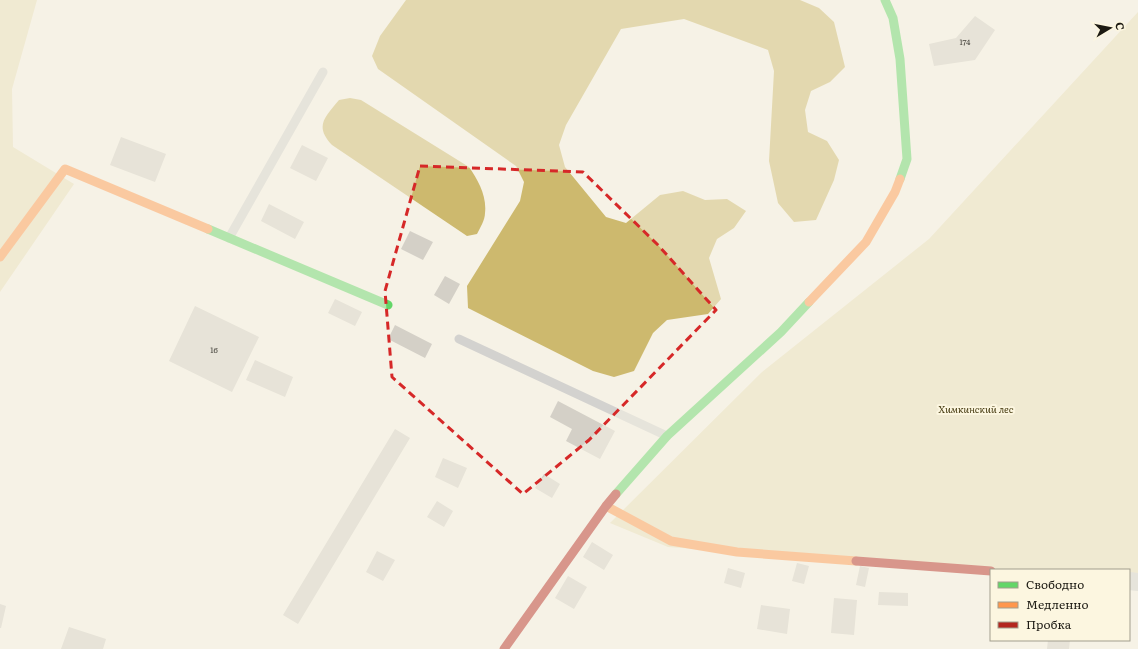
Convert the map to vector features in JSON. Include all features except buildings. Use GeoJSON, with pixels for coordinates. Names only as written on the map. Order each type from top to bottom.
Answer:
{"type":"FeatureCollection","features":[{"type":"Feature","properties":{"kind":"street"},"geometry":{"type":"LineString","coordinates":[[504,649],[606,506],[668,436],[781,332],[866,242],[895,192],[907,159],[900,59],[893,18],[885,0]]}},
{"type":"Feature","properties":{"kind":"street"},"geometry":{"type":"LineString","coordinates":[[0,257],[65,169],[388,305]]}},
{"type":"Feature","properties":{"kind":"street"},"geometry":{"type":"LineString","coordinates":[[606,506],[670,541],[737,552],[990,571]]}},
{"type":"Feature","properties":{"kind":"lane"},"geometry":{"type":"LineString","coordinates":[[229,238],[323,72]]}},
{"type":"Feature","properties":{"kind":"lane"},"geometry":{"type":"LineString","coordinates":[[459,339],[668,436]]}},
{"type":"Feature","properties":{"kind":"highlighted area"},"geometry":{"type":"Polygon","coordinates":[[[420,166],[583,172],[658,245],[716,310],[589,440],[523,494],[392,377],[385,291],[420,166]]]}},
{"type":"Feature","properties":{"kind":"green space"},"geometry":{"type":"Polygon","coordinates":[[[0,0],[37,0],[12,89],[13,147],[74,184],[0,292],[0,0]]]}},
{"type":"Feature","properties":{"kind":"green space","name":"Химкинский лес"},"geometry":{"type":"Polygon","coordinates":[[[1138,12],[1138,582],[1130,581],[1130,569],[990,570],[668,547],[610,523],[762,372],[929,239],[1138,12]]]}},
{"type":"Feature","properties":{"kind":"shaded area"},"geometry":{"type":"Polygon","coordinates":[[[406,0],[800,0],[819,8],[834,22],[845,67],[830,82],[811,91],[805,110],[808,132],[827,141],[839,160],[834,180],[816,220],[794,222],[778,203],[769,161],[774,71],[768,50],[684,19],[621,29],[566,125],[559,145],[565,167],[606,217],[626,223],[660,195],[683,191],[705,200],[727,199],[746,211],[734,228],[717,239],[709,258],[721,299],[708,314],[667,320],[653,333],[634,371],[614,377],[593,371],[468,308],[467,286],[520,201],[524,182],[516,166],[378,69],[372,56],[380,36],[406,0]]]}},
{"type":"Feature","properties":{"kind":"shaded area"},"geometry":{"type":"Polygon","coordinates":[[[350,98],[361,100],[469,167],[479,183],[485,200],[485,216],[477,234],[467,236],[332,145],[324,132],[324,122],[329,112],[339,100],[350,98]]]}},
{"type":"Feature","properties":{"kind":"traffic: fast"},"geometry":{"type":"LineString","coordinates":[[885,0],[893,18],[900,59],[907,159],[900,179]]}},
{"type":"Feature","properties":{"kind":"traffic: fast"},"geometry":{"type":"LineString","coordinates":[[208,229],[388,305]]}},
{"type":"Feature","properties":{"kind":"traffic: fast"},"geometry":{"type":"LineString","coordinates":[[616,494],[667,436],[781,332],[809,302]]}},
{"type":"Feature","properties":{"kind":"traffic: slow"},"geometry":{"type":"LineString","coordinates":[[0,257],[65,169],[208,229]]}},
{"type":"Feature","properties":{"kind":"traffic: slow"},"geometry":{"type":"LineString","coordinates":[[809,302],[866,242],[895,192],[900,179]]}},
{"type":"Feature","properties":{"kind":"traffic: slow"},"geometry":{"type":"LineString","coordinates":[[606,506],[671,541],[737,552],[856,561]]}},
{"type":"Feature","properties":{"kind":"traffic: jam"},"geometry":{"type":"LineString","coordinates":[[504,649],[616,494]]}},
{"type":"Feature","properties":{"kind":"traffic: jam"},"geometry":{"type":"LineString","coordinates":[[856,561],[990,571]]}}]}
